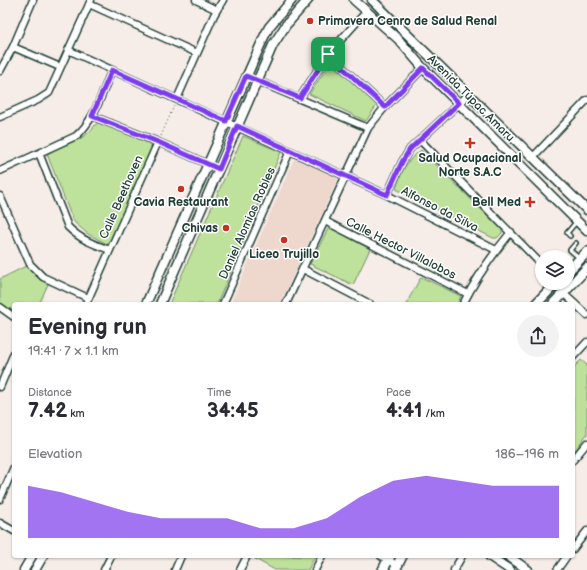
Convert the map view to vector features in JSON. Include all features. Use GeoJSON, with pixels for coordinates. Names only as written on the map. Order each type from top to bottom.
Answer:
{"type":"FeatureCollection","features":[{"type":"Feature","properties":{"kind":"main road"},"geometry":{"type":"LineString","coordinates":[[583,262],[587,252]]}},
{"type":"Feature","properties":{"kind":"main road"},"geometry":{"type":"LineString","coordinates":[[555,302],[587,268]]}},
{"type":"Feature","properties":{"kind":"main road"},"geometry":{"type":"LineString","coordinates":[[538,302],[549,290]]}},
{"type":"Feature","properties":{"kind":"main road"},"geometry":{"type":"LineString","coordinates":[[383,570],[387,558]]}},
{"type":"Feature","properties":{"kind":"main road"},"geometry":{"type":"LineString","coordinates":[[396,567],[401,558]]}},
{"type":"Feature","properties":{"kind":"street"},"geometry":{"type":"LineString","coordinates":[[0,71],[14,47],[33,0]]}},
{"type":"Feature","properties":{"kind":"street"},"geometry":{"type":"LineString","coordinates":[[196,0],[217,10]]}},
{"type":"Feature","properties":{"kind":"street"},"geometry":{"type":"LineString","coordinates":[[177,99],[197,53],[223,0]]}},
{"type":"Feature","properties":{"kind":"street"},"geometry":{"type":"LineString","coordinates":[[147,302],[269,27],[292,0]]}},
{"type":"Feature","properties":{"kind":"street"},"geometry":{"type":"LineString","coordinates":[[161,302],[237,126],[279,34],[308,0]]}},
{"type":"Feature","properties":{"kind":"street","name":"Avenida Túpac Amaru"},"geometry":{"type":"LineString","coordinates":[[354,0],[398,39],[423,68],[577,221],[586,228]]}},
{"type":"Feature","properties":{"kind":"street","name":"Avenida Túpac Amaru"},"geometry":{"type":"LineString","coordinates":[[372,0],[587,210]]}},
{"type":"Feature","properties":{"kind":"street"},"geometry":{"type":"LineString","coordinates":[[0,117],[38,100],[49,93],[90,2],[197,53]]}},
{"type":"Feature","properties":{"kind":"street"},"geometry":{"type":"LineString","coordinates":[[300,98],[328,54],[366,12]]}},
{"type":"Feature","properties":{"kind":"street"},"geometry":{"type":"LineString","coordinates":[[14,47],[60,67]]}},
{"type":"Feature","properties":{"kind":"street","name":"Alfonso da Silva"},"geometry":{"type":"LineString","coordinates":[[68,50],[387,195],[496,250]]}},
{"type":"Feature","properties":{"kind":"street"},"geometry":{"type":"LineString","coordinates":[[328,54],[385,107]]}},
{"type":"Feature","properties":{"kind":"street"},"geometry":{"type":"LineString","coordinates":[[287,302],[368,128],[385,107],[423,68]]}},
{"type":"Feature","properties":{"kind":"street"},"geometry":{"type":"LineString","coordinates":[[0,171],[76,136],[82,131],[92,116],[112,70]]}},
{"type":"Feature","properties":{"kind":"street"},"geometry":{"type":"LineString","coordinates":[[246,76],[368,128]]}},
{"type":"Feature","properties":{"kind":"street"},"geometry":{"type":"LineString","coordinates":[[387,195],[402,162],[410,149],[469,94]]}},
{"type":"Feature","properties":{"kind":"street"},"geometry":{"type":"LineString","coordinates":[[533,156],[587,100]]}},
{"type":"Feature","properties":{"kind":"street"},"geometry":{"type":"LineString","coordinates":[[92,116],[158,142],[219,169]]}},
{"type":"Feature","properties":{"kind":"street"},"geometry":{"type":"LineString","coordinates":[[420,140],[535,258]]}},
{"type":"Feature","properties":{"kind":"street","name":"Calle Beethoven"},"geometry":{"type":"LineString","coordinates":[[87,302],[158,142]]}},
{"type":"Feature","properties":{"kind":"street","name":"Daniel Alomias Robles"},"geometry":{"type":"LineString","coordinates":[[224,302],[290,151]]}},
{"type":"Feature","properties":{"kind":"street"},"geometry":{"type":"LineString","coordinates":[[39,153],[68,227],[76,236],[110,250]]}},
{"type":"Feature","properties":{"kind":"street"},"geometry":{"type":"LineString","coordinates":[[0,196],[30,264],[43,277],[88,298]]}},
{"type":"Feature","properties":{"kind":"street","name":"Calle Hector Villalobos"},"geometry":{"type":"LineString","coordinates":[[325,221],[468,294]]}},
{"type":"Feature","properties":{"kind":"street"},"geometry":{"type":"LineString","coordinates":[[464,302],[474,283],[496,250],[511,232]]}},
{"type":"Feature","properties":{"kind":"street"},"geometry":{"type":"LineString","coordinates":[[302,269],[366,302]]}},
{"type":"Feature","properties":{"kind":"street"},"geometry":{"type":"LineString","coordinates":[[158,278],[169,283]]}},
{"type":"Feature","properties":{"kind":"street"},"geometry":{"type":"LineString","coordinates":[[563,293],[573,302]]}},
{"type":"Feature","properties":{"kind":"street"},"geometry":{"type":"LineString","coordinates":[[575,304],[587,315]]}},
{"type":"Feature","properties":{"kind":"street"},"geometry":{"type":"LineString","coordinates":[[0,306],[12,315]]}},
{"type":"Feature","properties":{"kind":"street"},"geometry":{"type":"LineString","coordinates":[[575,355],[587,342]]}},
{"type":"Feature","properties":{"kind":"street"},"geometry":{"type":"LineString","coordinates":[[0,387],[12,358]]}},
{"type":"Feature","properties":{"kind":"street"},"geometry":{"type":"LineString","coordinates":[[575,458],[587,443]]}},
{"type":"Feature","properties":{"kind":"street"},"geometry":{"type":"LineString","coordinates":[[0,499],[12,472]]}},
{"type":"Feature","properties":{"kind":"street"},"geometry":{"type":"LineString","coordinates":[[0,523],[12,529]]}},
{"type":"Feature","properties":{"kind":"street"},"geometry":{"type":"LineString","coordinates":[[575,546],[587,531]]}},
{"type":"Feature","properties":{"kind":"street"},"geometry":{"type":"LineString","coordinates":[[575,538],[579,541]]}},
{"type":"Feature","properties":{"kind":"street"},"geometry":{"type":"LineString","coordinates":[[24,570],[31,558]]}},
{"type":"Feature","properties":{"kind":"street"},"geometry":{"type":"LineString","coordinates":[[35,570],[42,558]]}},
{"type":"Feature","properties":{"kind":"street"},"geometry":{"type":"LineString","coordinates":[[104,570],[110,558]]}},
{"type":"Feature","properties":{"kind":"street"},"geometry":{"type":"LineString","coordinates":[[175,570],[180,558]]}},
{"type":"Feature","properties":{"kind":"street"},"geometry":{"type":"LineString","coordinates":[[240,570],[246,558]]}},
{"type":"Feature","properties":{"kind":"street"},"geometry":{"type":"LineString","coordinates":[[315,570],[321,558]]}},
{"type":"Feature","properties":{"kind":"street"},"geometry":{"type":"LineString","coordinates":[[388,558],[396,567]]}},
{"type":"Feature","properties":{"kind":"street"},"geometry":{"type":"LineString","coordinates":[[454,570],[461,558]]}},
{"type":"Feature","properties":{"kind":"street"},"geometry":{"type":"LineString","coordinates":[[493,558],[510,570]]}},
{"type":"Feature","properties":{"kind":"street"},"geometry":{"type":"LineString","coordinates":[[511,558],[528,570]]}},
{"type":"Feature","properties":{"kind":"street"},"geometry":{"type":"LineString","coordinates":[[557,570],[566,558]]}},
{"type":"Feature","properties":{"kind":"lane"},"geometry":{"type":"LineString","coordinates":[[570,236],[567,233],[577,221]]}},
{"type":"Feature","properties":{"kind":"lane"},"geometry":{"type":"LineString","coordinates":[[576,243],[570,250],[583,262]]}},
{"type":"Feature","properties":{"kind":"path"},"geometry":{"type":"LineString","coordinates":[[158,142],[177,99]]}},
{"type":"Feature","properties":{"kind":"shaded area","name":"Liceo Trujillo"},"geometry":{"type":"Polygon","coordinates":[[[295,157],[339,177],[281,302],[231,302],[295,157]]]}},
{"type":"Feature","properties":{"kind":"green space"},"geometry":{"type":"Polygon","coordinates":[[[331,62],[377,105],[366,121],[309,94],[331,62]]]}},
{"type":"Feature","properties":{"kind":"green space"},"geometry":{"type":"Polygon","coordinates":[[[100,121],[154,146],[109,245],[88,234],[75,223],[47,154],[80,139],[92,130],[100,121]]]}},
{"type":"Feature","properties":{"kind":"green space","name":"Chivas"},"geometry":{"type":"Polygon","coordinates":[[[243,136],[281,152],[218,302],[170,302],[243,136]]]}},
{"type":"Feature","properties":{"kind":"green space"},"geometry":{"type":"Polygon","coordinates":[[[421,150],[502,230],[502,233],[497,238],[493,238],[396,189],[405,167],[421,150]]]}},
{"type":"Feature","properties":{"kind":"green space"},"geometry":{"type":"Polygon","coordinates":[[[329,227],[370,249],[353,285],[310,264],[329,227]]]}},
{"type":"Feature","properties":{"kind":"green space"},"geometry":{"type":"Polygon","coordinates":[[[30,264],[49,282],[40,302],[12,302],[12,312],[0,306],[0,279],[30,264]]]}},
{"type":"Feature","properties":{"kind":"green space"},"geometry":{"type":"Polygon","coordinates":[[[421,277],[461,296],[458,302],[407,302],[421,277]]]}},
{"type":"Feature","properties":{"kind":"green space"},"geometry":{"type":"Polygon","coordinates":[[[581,360],[587,365],[587,434],[575,450],[575,366],[581,360]]]}},
{"type":"Feature","properties":{"kind":"green space"},"geometry":{"type":"Polygon","coordinates":[[[314,558],[308,570],[275,570],[255,559],[314,558]]]}},
{"type":"Feature","properties":{"kind":"place","name":"Primavera Cenro de Salud Renal"},"geometry":{"type":"Point","coordinates":[310,21]}},
{"type":"Feature","properties":{"kind":"place","name":"Salud Ocupacional Norte S.A.C"},"geometry":{"type":"Point","coordinates":[470,143]}},
{"type":"Feature","properties":{"kind":"place","name":"Cavia Restaurant"},"geometry":{"type":"Point","coordinates":[181,189]}},
{"type":"Feature","properties":{"kind":"place","name":"Bell Med"},"geometry":{"type":"Point","coordinates":[530,202]}},
{"type":"Feature","properties":{"kind":"place","name":"Chivas"},"geometry":{"type":"Point","coordinates":[226,228]}},
{"type":"Feature","properties":{"kind":"place","name":"Liceo Trujillo"},"geometry":{"type":"Point","coordinates":[284,240]}},
{"type":"Feature","properties":{"kind":"route"},"geometry":{"type":"LineString","coordinates":[[328,54],[385,107],[423,68],[459,103],[410,149],[402,162],[387,195],[237,126],[219,169],[158,142],[92,116],[112,70],[226,121],[246,76],[300,98],[328,54]]}}]}
